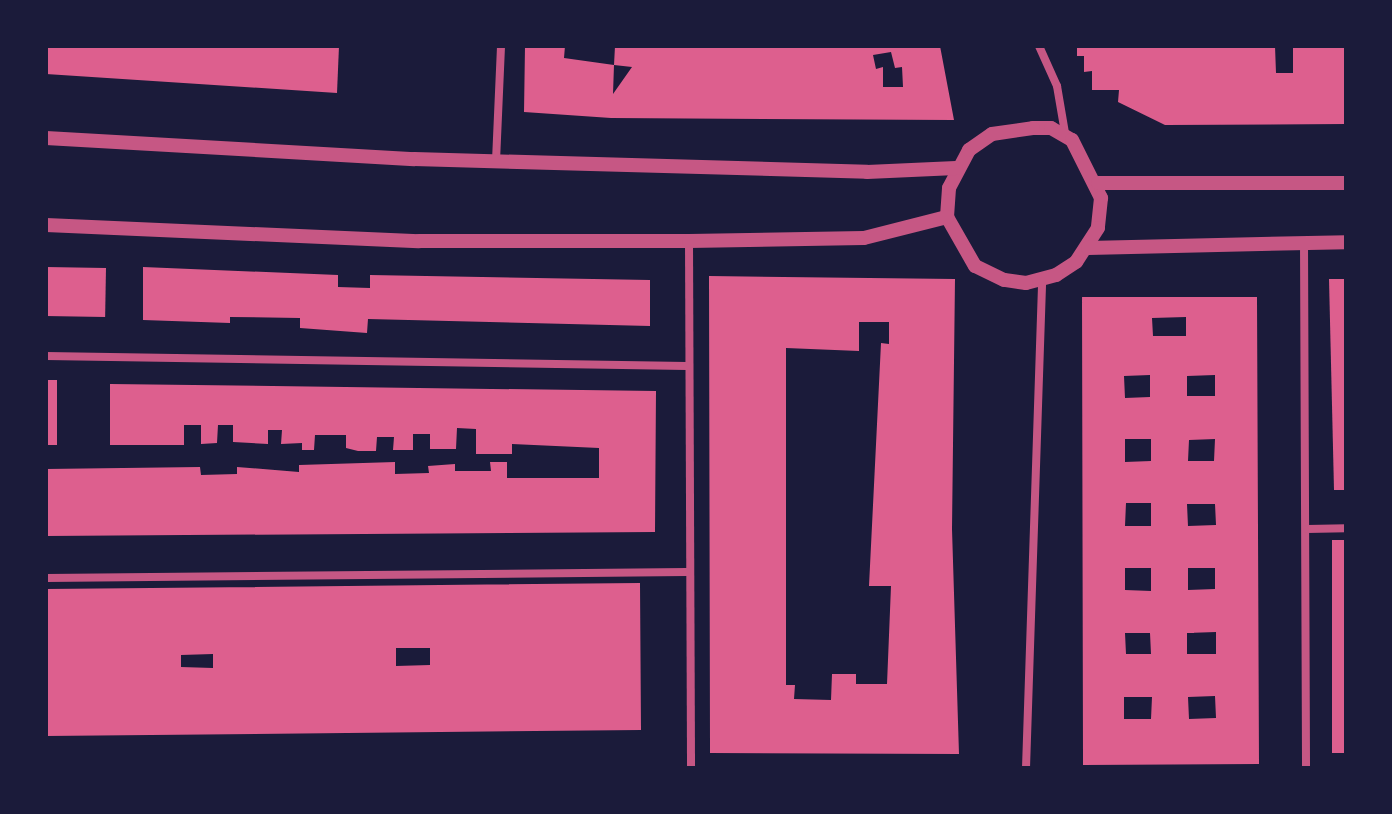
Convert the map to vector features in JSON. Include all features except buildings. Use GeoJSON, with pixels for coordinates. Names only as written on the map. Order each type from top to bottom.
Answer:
{"type":"FeatureCollection","features":[{"type":"Feature","properties":{"kind":"street"},"geometry":{"type":"LineString","coordinates":[[496,161],[501,46]]}},
{"type":"Feature","properties":{"kind":"street"},"geometry":{"type":"LineString","coordinates":[[1039,46],[1057,86],[1065,133],[1098,183],[1098,228],[1088,248],[1076,262],[1042,280],[1004,280],[975,266],[947,217],[956,168],[992,134],[1033,128],[1065,133]]}},
{"type":"Feature","properties":{"kind":"street"},"geometry":{"type":"LineString","coordinates":[[46,138],[496,161],[867,172],[956,168]]}},
{"type":"Feature","properties":{"kind":"street"},"geometry":{"type":"LineString","coordinates":[[1098,183],[1346,183]]}},
{"type":"Feature","properties":{"kind":"street"},"geometry":{"type":"LineString","coordinates":[[46,225],[419,241],[689,241],[864,238],[947,217]]}},
{"type":"Feature","properties":{"kind":"street"},"geometry":{"type":"LineString","coordinates":[[689,241],[687,572],[691,768]]}},
{"type":"Feature","properties":{"kind":"street"},"geometry":{"type":"LineString","coordinates":[[1304,242],[1306,768]]}},
{"type":"Feature","properties":{"kind":"street"},"geometry":{"type":"LineString","coordinates":[[1088,248],[1346,242]]}},
{"type":"Feature","properties":{"kind":"street"},"geometry":{"type":"LineString","coordinates":[[1026,768],[1042,280]]}},
{"type":"Feature","properties":{"kind":"street"},"geometry":{"type":"LineString","coordinates":[[46,356],[687,366]]}},
{"type":"Feature","properties":{"kind":"street"},"geometry":{"type":"LineString","coordinates":[[1307,529],[1346,528]]}},
{"type":"Feature","properties":{"kind":"street"},"geometry":{"type":"LineString","coordinates":[[46,578],[687,572]]}}]}
